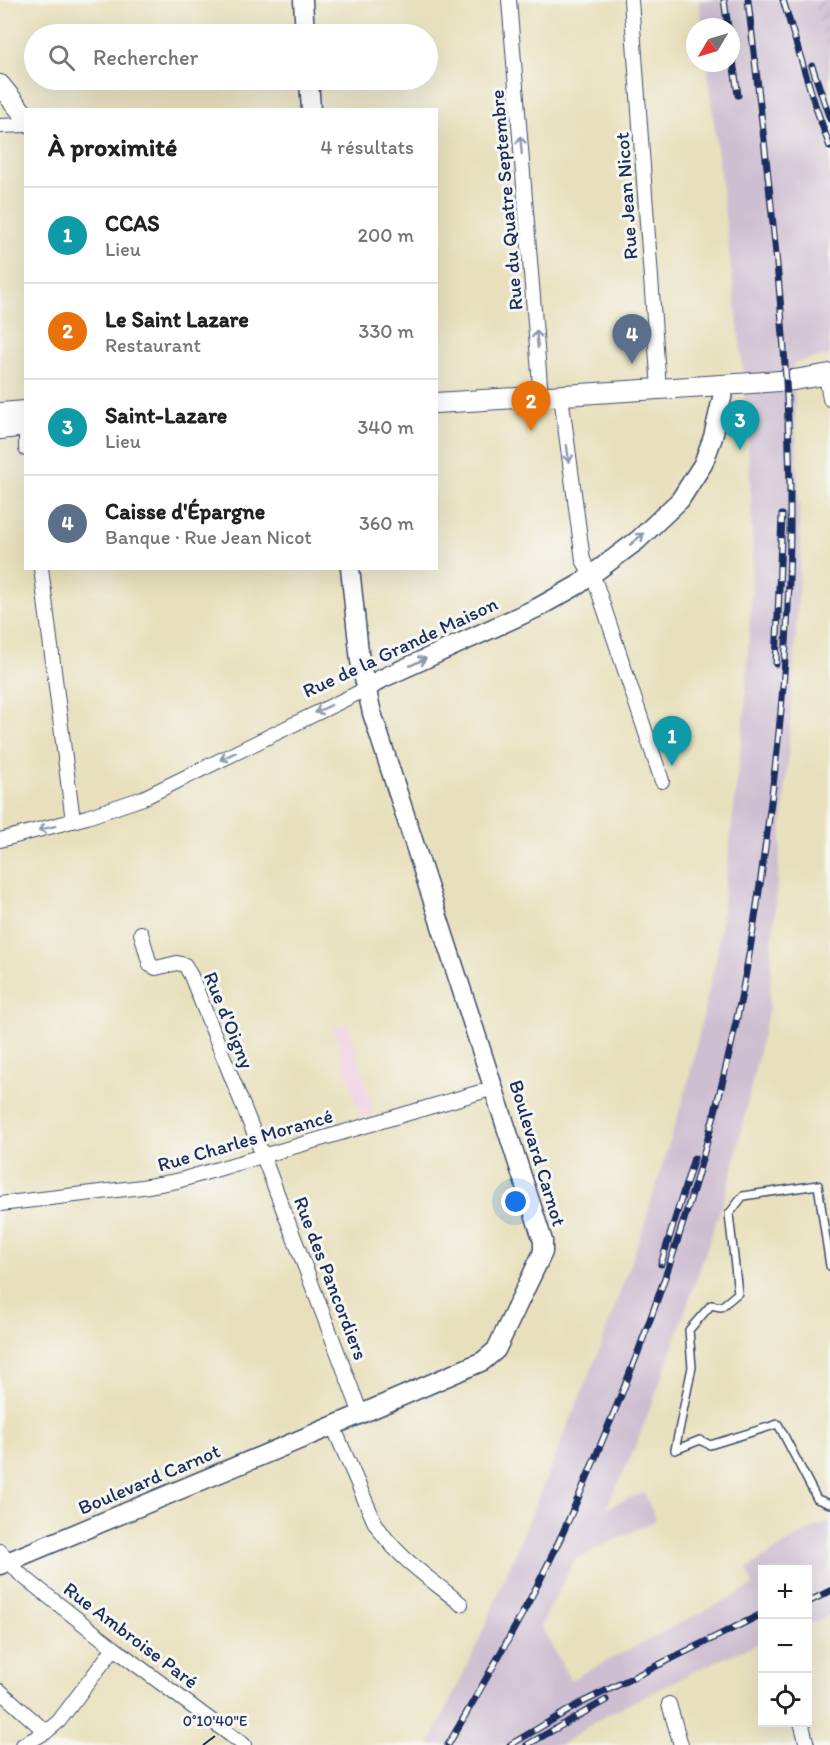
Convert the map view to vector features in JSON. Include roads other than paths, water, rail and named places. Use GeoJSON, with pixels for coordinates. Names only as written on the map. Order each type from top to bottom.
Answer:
{"type":"FeatureCollection","features":[{"type":"Feature","properties":{"kind":"main road"},"geometry":{"type":"LineString","coordinates":[[0,85],[24,115]]}},
{"type":"Feature","properties":{"kind":"main road"},"geometry":{"type":"LineString","coordinates":[[438,403],[794,380],[828,374]]}},
{"type":"Feature","properties":{"kind":"main road"},"geometry":{"type":"LineString","coordinates":[[0,413],[24,411]]}},
{"type":"Feature","properties":{"kind":"main road"},"geometry":{"type":"LineString","coordinates":[[0,429],[24,426]]}},
{"type":"Feature","properties":{"kind":"street"},"geometry":{"type":"LineString","coordinates":[[303,0],[304,24]]}},
{"type":"Feature","properties":{"kind":"street","name":"Rue du Quatre Septembre"},"geometry":{"type":"LineString","coordinates":[[509,0],[541,397]]}},
{"type":"Feature","properties":{"kind":"street","name":"Rue Jean Nicot"},"geometry":{"type":"LineString","coordinates":[[631,0],[659,389]]}},
{"type":"Feature","properties":{"kind":"street"},"geometry":{"type":"LineString","coordinates":[[310,90],[311,108]]}},
{"type":"Feature","properties":{"kind":"street"},"geometry":{"type":"LineString","coordinates":[[0,126],[24,124]]}},
{"type":"Feature","properties":{"kind":"street"},"geometry":{"type":"LineString","coordinates":[[828,374],[830,399]]}},
{"type":"Feature","properties":{"kind":"street","name":"Rue de la Grande Maison"},"geometry":{"type":"LineString","coordinates":[[0,840],[74,821],[143,798],[366,689],[381,679],[537,608],[578,585],[638,540],[680,500],[694,482],[713,437],[725,385]]}},
{"type":"Feature","properties":{"kind":"street"},"geometry":{"type":"LineString","coordinates":[[561,396],[583,560],[597,584],[662,781]]}},
{"type":"Feature","properties":{"kind":"street"},"geometry":{"type":"LineString","coordinates":[[41,570],[74,821]]}},
{"type":"Feature","properties":{"kind":"street","name":"Boulevard Carnot"},"geometry":{"type":"LineString","coordinates":[[2,1560],[333,1426],[483,1361],[496,1350],[543,1252],[543,1241],[495,1088],[372,713],[360,662],[350,570]]}},
{"type":"Feature","properties":{"kind":"street","name":"Rue d'Oigny"},"geometry":{"type":"LineString","coordinates":[[141,933],[150,965],[156,968],[177,963],[185,965],[263,1156]]}},
{"type":"Feature","properties":{"kind":"street","name":"Rue Charles Morancé"},"geometry":{"type":"LineString","coordinates":[[0,1204],[177,1181],[495,1088]]}},
{"type":"Feature","properties":{"kind":"street","name":"Rue des Pancordiers"},"geometry":{"type":"LineString","coordinates":[[263,1156],[362,1414]]}},
{"type":"Feature","properties":{"kind":"street"},"geometry":{"type":"LineString","coordinates":[[333,1426],[381,1533],[391,1545],[461,1604]]}},
{"type":"Feature","properties":{"kind":"street","name":"Rue Ambroise Paré"},"geometry":{"type":"LineString","coordinates":[[2,1560],[114,1648],[244,1745]]}},
{"type":"Feature","properties":{"kind":"street"},"geometry":{"type":"LineString","coordinates":[[23,1745],[46,1732],[59,1721],[114,1648]]}},
{"type":"Feature","properties":{"kind":"street"},"geometry":{"type":"LineString","coordinates":[[0,1691],[46,1732]]}},
{"type":"Feature","properties":{"kind":"street"},"geometry":{"type":"LineString","coordinates":[[669,1704],[681,1745]]}},
{"type":"Feature","properties":{"kind":"street"},"geometry":{"type":"LineString","coordinates":[[802,1727],[807,1745]]}},
{"type":"Feature","properties":{"kind":"lane"},"geometry":{"type":"LineString","coordinates":[[830,1266],[818,1185],[743,1196],[729,1214],[738,1293],[721,1307],[711,1305],[689,1330],[692,1367],[675,1450],[700,1440],[710,1445],[778,1424],[817,1498],[830,1504]]}},
{"type":"Feature","properties":{"kind":"railway"},"geometry":{"type":"LineString","coordinates":[[724,0],[727,18]]}},
{"type":"Feature","properties":{"kind":"railway"},"geometry":{"type":"LineString","coordinates":[[448,1745],[530,1599],[565,1529],[643,1340],[680,1233],[712,1124],[726,1069],[751,943],[773,789],[786,644],[790,468],[783,334],[771,200],[748,0]]}},
{"type":"Feature","properties":{"kind":"railway"},"geometry":{"type":"LineString","coordinates":[[783,0],[830,147]]}},
{"type":"Feature","properties":{"kind":"railway"},"geometry":{"type":"LineString","coordinates":[[812,66],[830,119]]}},
{"type":"Feature","properties":{"kind":"railway"},"geometry":{"type":"LineString","coordinates":[[735,72],[738,95]]}},
{"type":"Feature","properties":{"kind":"railway"},"geometry":{"type":"LineString","coordinates":[[776,664],[782,515]]}},
{"type":"Feature","properties":{"kind":"railway"},"geometry":{"type":"LineString","coordinates":[[661,1264],[694,1158]]}},
{"type":"Feature","properties":{"kind":"railway"},"geometry":{"type":"LineString","coordinates":[[812,1600],[830,1591]]}},
{"type":"Feature","properties":{"kind":"railway"},"geometry":{"type":"LineString","coordinates":[[510,1745],[579,1704],[758,1616]]}},
{"type":"Feature","properties":{"kind":"railway"},"geometry":{"type":"LineString","coordinates":[[527,1745],[606,1700]]}},
{"type":"Feature","properties":{"kind":"place","name":"Caisse d'Épargne"},"geometry":{"type":"Point","coordinates":[632,364]}},
{"type":"Feature","properties":{"kind":"place","name":"Le Saint Lazare"},"geometry":{"type":"Point","coordinates":[531,431]}},
{"type":"Feature","properties":{"kind":"place","name":"Saint-Lazare"},"geometry":{"type":"Point","coordinates":[740,450]}},
{"type":"Feature","properties":{"kind":"place","name":"CCAS"},"geometry":{"type":"Point","coordinates":[672,766]}}]}
